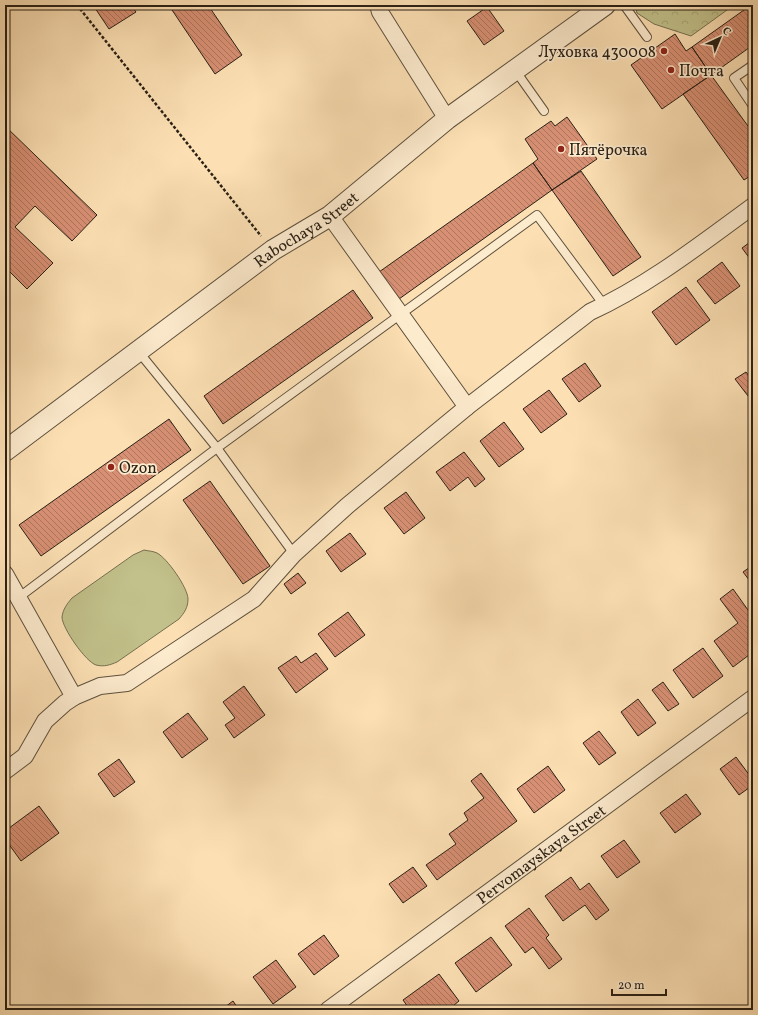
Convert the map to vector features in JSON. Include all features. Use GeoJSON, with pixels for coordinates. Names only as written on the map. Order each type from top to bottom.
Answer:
{"type":"FeatureCollection","features":[{"type":"Feature","properties":{"kind":"street"},"geometry":{"type":"LineString","coordinates":[[378,5],[380,12],[447,119]]}},
{"type":"Feature","properties":{"kind":"street","name":"Rabochaya Street"},"geometry":{"type":"LineString","coordinates":[[5,451],[273,250],[330,216],[447,119],[604,5]]}},
{"type":"Feature","properties":{"kind":"street"},"geometry":{"type":"LineString","coordinates":[[5,771],[25,756],[45,721],[65,703],[74,697],[100,686],[127,683],[254,599],[294,554],[347,506],[467,407],[590,312],[655,276],[753,206]]}},
{"type":"Feature","properties":{"kind":"street"},"geometry":{"type":"LineString","coordinates":[[330,216],[467,407]]}},
{"type":"Feature","properties":{"kind":"street"},"geometry":{"type":"LineString","coordinates":[[5,574],[74,697]]}},
{"type":"Feature","properties":{"kind":"street","name":"Pervomayskaya Street"},"geometry":{"type":"LineString","coordinates":[[328,1010],[753,698]]}},
{"type":"Feature","properties":{"kind":"lane"},"geometry":{"type":"LineString","coordinates":[[624,5],[646,37]]}},
{"type":"Feature","properties":{"kind":"lane"},"geometry":{"type":"LineString","coordinates":[[753,65],[734,78],[753,106]]}},
{"type":"Feature","properties":{"kind":"lane"},"geometry":{"type":"LineString","coordinates":[[515,70],[544,111]]}},
{"type":"Feature","properties":{"kind":"lane"},"geometry":{"type":"LineString","coordinates":[[18,598],[217,448],[537,215],[604,305]]}},
{"type":"Feature","properties":{"kind":"lane"},"geometry":{"type":"LineString","coordinates":[[138,351],[217,448],[294,554]]}},
{"type":"Feature","properties":{"kind":"path"},"geometry":{"type":"LineString","coordinates":[[77,5],[273,250]]}},
{"type":"Feature","properties":{"kind":"green space"},"geometry":{"type":"Polygon","coordinates":[[[635,5],[734,5],[691,36],[654,24],[637,13],[635,5]]]}},
{"type":"Feature","properties":{"kind":"green space"},"geometry":{"type":"Polygon","coordinates":[[[144,550],[157,553],[171,567],[185,588],[188,599],[186,608],[179,619],[117,662],[102,666],[96,665],[86,658],[66,629],[62,617],[64,609],[72,598],[133,555],[144,550]]]}},
{"type":"Feature","properties":{"kind":"building"},"geometry":{"type":"Polygon","coordinates":[[[93,5],[131,5],[136,12],[109,29],[93,5]]]}},
{"type":"Feature","properties":{"kind":"building"},"geometry":{"type":"Polygon","coordinates":[[[172,5],[208,5],[242,55],[215,74],[170,7],[172,5]]]}},
{"type":"Feature","properties":{"kind":"building"},"geometry":{"type":"Polygon","coordinates":[[[753,5],[753,45],[711,75],[692,47],[753,5]]]}},
{"type":"Feature","properties":{"kind":"building"},"geometry":{"type":"Polygon","coordinates":[[[487,7],[504,31],[484,45],[467,21],[487,7]]]}},
{"type":"Feature","properties":{"kind":"building","name":"Почта"},"geometry":{"type":"Polygon","coordinates":[[[675,34],[686,51],[692,47],[711,75],[662,109],[631,65],[675,34]]]}},
{"type":"Feature","properties":{"kind":"building"},"geometry":{"type":"Polygon","coordinates":[[[711,75],[753,133],[753,174],[744,180],[683,94],[711,75]]]}},
{"type":"Feature","properties":{"kind":"building","name":"Пятёрочка"},"geometry":{"type":"Polygon","coordinates":[[[567,117],[597,159],[552,190],[533,163],[538,159],[525,139],[551,121],[555,126],[567,117]]]}},
{"type":"Feature","properties":{"kind":"building"},"geometry":{"type":"Polygon","coordinates":[[[5,126],[97,215],[72,241],[35,206],[15,227],[53,263],[27,289],[5,267],[5,184],[9,180],[5,176],[5,126]]]}},
{"type":"Feature","properties":{"kind":"building"},"geometry":{"type":"Polygon","coordinates":[[[533,163],[552,190],[399,299],[379,272],[533,163]]]}},
{"type":"Feature","properties":{"kind":"building"},"geometry":{"type":"Polygon","coordinates":[[[581,171],[641,257],[613,276],[552,190],[581,171]]]}},
{"type":"Feature","properties":{"kind":"building"},"geometry":{"type":"Polygon","coordinates":[[[753,240],[753,263],[742,248],[753,240]]]}},
{"type":"Feature","properties":{"kind":"building"},"geometry":{"type":"Polygon","coordinates":[[[722,262],[740,286],[715,304],[697,281],[722,262]]]}},
{"type":"Feature","properties":{"kind":"building"},"geometry":{"type":"Polygon","coordinates":[[[686,287],[710,320],[676,345],[652,312],[686,287]]]}},
{"type":"Feature","properties":{"kind":"building"},"geometry":{"type":"Polygon","coordinates":[[[353,290],[373,318],[223,424],[204,396],[353,290]]]}},
{"type":"Feature","properties":{"kind":"building"},"geometry":{"type":"Polygon","coordinates":[[[585,363],[601,386],[579,402],[562,379],[585,363]]]}},
{"type":"Feature","properties":{"kind":"building"},"geometry":{"type":"Polygon","coordinates":[[[746,372],[753,381],[753,393],[748,396],[735,379],[746,372]]]}},
{"type":"Feature","properties":{"kind":"building"},"geometry":{"type":"Polygon","coordinates":[[[549,390],[567,414],[541,433],[523,409],[549,390]]]}},
{"type":"Feature","properties":{"kind":"building"},"geometry":{"type":"Polygon","coordinates":[[[169,419],[191,450],[41,556],[19,525],[169,419]]]}},
{"type":"Feature","properties":{"kind":"building"},"geometry":{"type":"Polygon","coordinates":[[[504,422],[524,449],[499,467],[480,441],[504,422]]]}},
{"type":"Feature","properties":{"kind":"building"},"geometry":{"type":"Polygon","coordinates":[[[464,452],[485,479],[475,487],[468,477],[450,491],[436,472],[464,452]]]}},
{"type":"Feature","properties":{"kind":"building"},"geometry":{"type":"Polygon","coordinates":[[[210,481],[270,566],[243,584],[183,500],[210,481]]]}},
{"type":"Feature","properties":{"kind":"building"},"geometry":{"type":"Polygon","coordinates":[[[406,492],[425,518],[404,534],[384,508],[406,492]]]}},
{"type":"Feature","properties":{"kind":"building"},"geometry":{"type":"Polygon","coordinates":[[[350,533],[366,554],[341,572],[326,551],[350,533]]]}},
{"type":"Feature","properties":{"kind":"building"},"geometry":{"type":"Polygon","coordinates":[[[753,565],[753,585],[743,572],[753,565]]]}},
{"type":"Feature","properties":{"kind":"building"},"geometry":{"type":"Polygon","coordinates":[[[298,573],[306,583],[291,594],[284,584],[298,573]]]}},
{"type":"Feature","properties":{"kind":"building"},"geometry":{"type":"Polygon","coordinates":[[[733,589],[753,617],[753,652],[733,667],[714,641],[738,623],[720,599],[733,589]]]}},
{"type":"Feature","properties":{"kind":"building"},"geometry":{"type":"Polygon","coordinates":[[[348,612],[365,635],[335,657],[318,634],[348,612]]]}},
{"type":"Feature","properties":{"kind":"building"},"geometry":{"type":"Polygon","coordinates":[[[703,648],[723,676],[693,698],[673,670],[703,648]]]}},
{"type":"Feature","properties":{"kind":"building"},"geometry":{"type":"Polygon","coordinates":[[[316,653],[328,669],[296,693],[278,668],[296,656],[301,663],[316,653]]]}},
{"type":"Feature","properties":{"kind":"building"},"geometry":{"type":"Polygon","coordinates":[[[663,682],[679,704],[668,711],[652,690],[663,682]]]}},
{"type":"Feature","properties":{"kind":"building"},"geometry":{"type":"Polygon","coordinates":[[[244,686],[265,715],[234,738],[225,725],[235,718],[223,702],[244,686]]]}},
{"type":"Feature","properties":{"kind":"building"},"geometry":{"type":"Polygon","coordinates":[[[638,699],[656,723],[638,736],[621,712],[638,699]]]}},
{"type":"Feature","properties":{"kind":"building"},"geometry":{"type":"Polygon","coordinates":[[[188,713],[208,739],[182,758],[163,732],[188,713]]]}},
{"type":"Feature","properties":{"kind":"building"},"geometry":{"type":"Polygon","coordinates":[[[599,731],[616,753],[599,765],[583,743],[599,731]]]}},
{"type":"Feature","properties":{"kind":"building"},"geometry":{"type":"Polygon","coordinates":[[[736,757],[753,780],[753,785],[739,795],[720,769],[736,757]]]}},
{"type":"Feature","properties":{"kind":"building"},"geometry":{"type":"Polygon","coordinates":[[[119,759],[135,782],[114,797],[98,774],[119,759]]]}},
{"type":"Feature","properties":{"kind":"building"},"geometry":{"type":"Polygon","coordinates":[[[548,766],[565,790],[534,813],[517,789],[548,766]]]}},
{"type":"Feature","properties":{"kind":"building"},"geometry":{"type":"Polygon","coordinates":[[[481,773],[517,821],[437,880],[426,865],[456,844],[449,834],[468,820],[464,813],[484,798],[471,781],[481,773]]]}},
{"type":"Feature","properties":{"kind":"building"},"geometry":{"type":"Polygon","coordinates":[[[686,794],[701,814],[675,833],[660,813],[686,794]]]}},
{"type":"Feature","properties":{"kind":"building"},"geometry":{"type":"Polygon","coordinates":[[[39,806],[59,833],[21,861],[5,839],[5,831],[39,806]]]}},
{"type":"Feature","properties":{"kind":"building"},"geometry":{"type":"Polygon","coordinates":[[[624,840],[640,862],[617,878],[601,856],[624,840]]]}},
{"type":"Feature","properties":{"kind":"building"},"geometry":{"type":"Polygon","coordinates":[[[413,867],[427,886],[403,903],[389,884],[413,867]]]}},
{"type":"Feature","properties":{"kind":"building"},"geometry":{"type":"Polygon","coordinates":[[[571,877],[580,890],[589,883],[609,910],[596,920],[585,905],[563,921],[545,896],[571,877]]]}},
{"type":"Feature","properties":{"kind":"building"},"geometry":{"type":"Polygon","coordinates":[[[529,908],[549,935],[546,938],[562,959],[549,969],[533,947],[525,953],[505,926],[529,908]]]}},
{"type":"Feature","properties":{"kind":"building"},"geometry":{"type":"Polygon","coordinates":[[[324,935],[339,956],[314,975],[298,954],[324,935]]]}},
{"type":"Feature","properties":{"kind":"building"},"geometry":{"type":"Polygon","coordinates":[[[491,937],[512,965],[476,992],[455,963],[491,937]]]}},
{"type":"Feature","properties":{"kind":"building"},"geometry":{"type":"Polygon","coordinates":[[[276,960],[296,987],[273,1004],[253,977],[276,960]]]}},
{"type":"Feature","properties":{"kind":"building"},"geometry":{"type":"Polygon","coordinates":[[[439,974],[459,1001],[448,1010],[410,1010],[403,1000],[439,974]]]}},
{"type":"Feature","properties":{"kind":"building"},"geometry":{"type":"Polygon","coordinates":[[[233,1001],[239,1010],[221,1010],[233,1001]]]}},
{"type":"Feature","properties":{"kind":"place","name":"Луховка 430008"},"geometry":{"type":"Point","coordinates":[664,51]}},
{"type":"Feature","properties":{"kind":"place","name":"Почта"},"geometry":{"type":"Point","coordinates":[671,70]}},
{"type":"Feature","properties":{"kind":"place","name":"Пятёрочка"},"geometry":{"type":"Point","coordinates":[561,149]}},
{"type":"Feature","properties":{"kind":"place","name":"Ozon"},"geometry":{"type":"Point","coordinates":[111,467]}}]}
